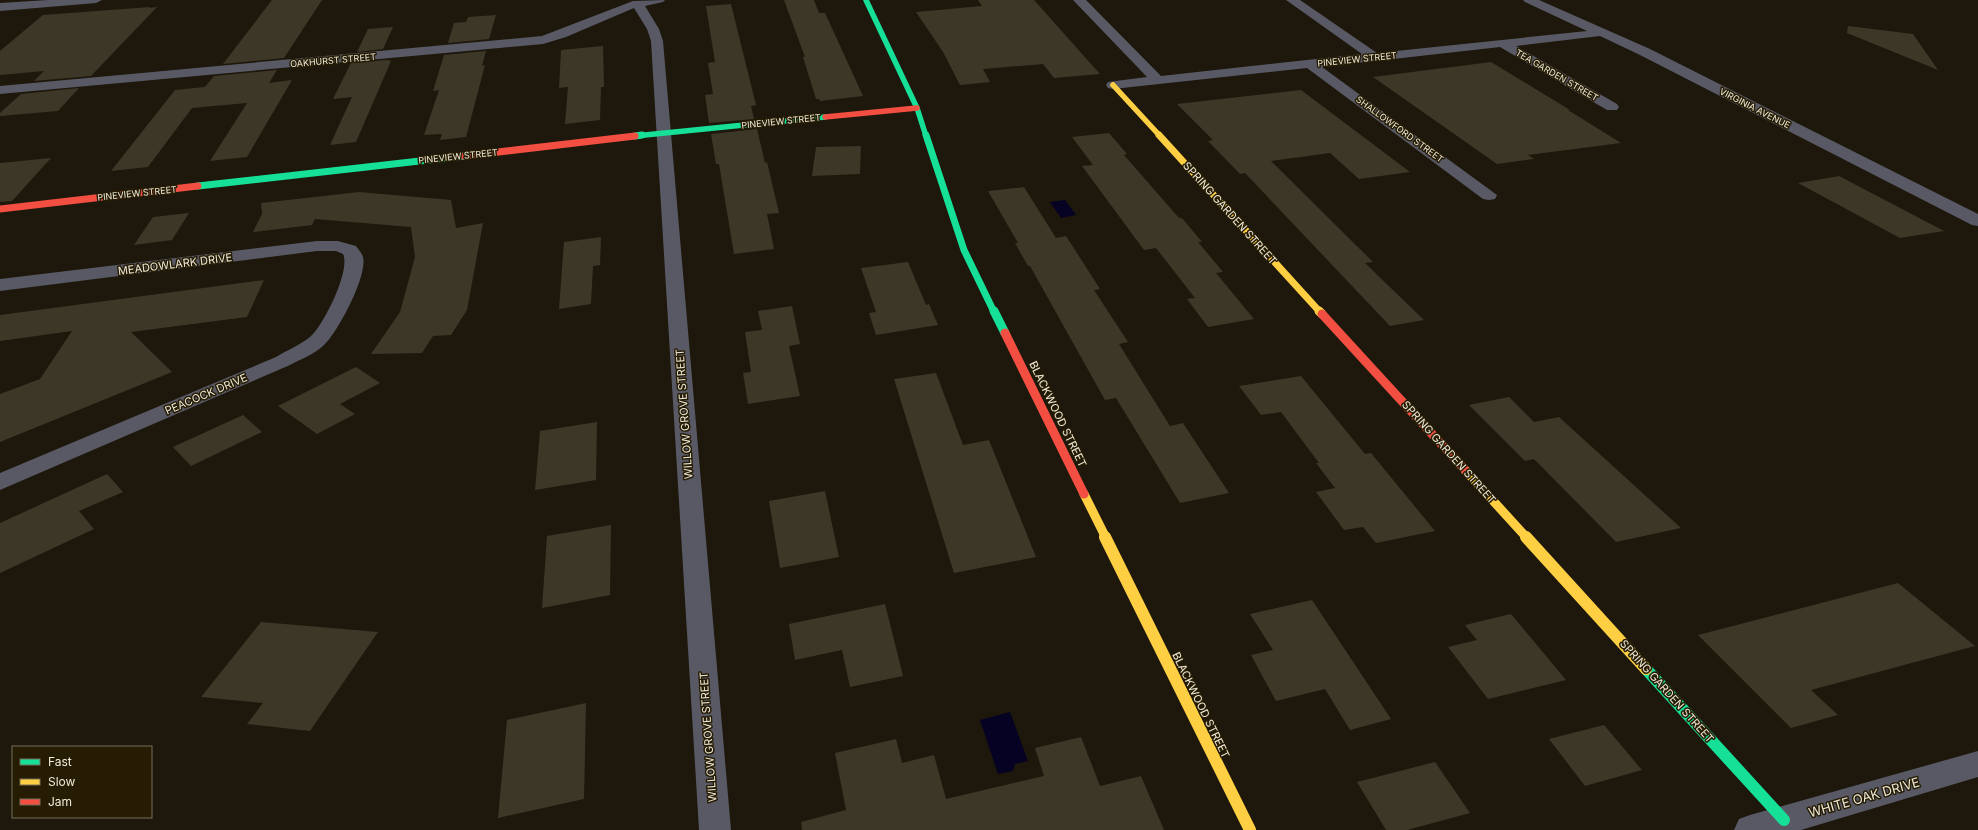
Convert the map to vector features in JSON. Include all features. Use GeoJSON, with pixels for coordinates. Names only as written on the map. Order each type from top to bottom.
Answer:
{"type":"FeatureCollection","features":[{"type":"Feature","properties":{"kind":"street"},"geometry":{"type":"LineString","coordinates":[[0,7],[96,0]]}},
{"type":"Feature","properties":{"kind":"street","name":"OAKHURST STREET"},"geometry":{"type":"LineString","coordinates":[[0,90],[536,41],[559,36],[615,10],[637,3],[659,0]]}},
{"type":"Feature","properties":{"kind":"street","name":"BLACKWOOD STREET"},"geometry":{"type":"LineString","coordinates":[[866,0],[917,108],[964,250],[1250,830]]}},
{"type":"Feature","properties":{"kind":"street"},"geometry":{"type":"LineString","coordinates":[[1078,0],[1157,80]]}},
{"type":"Feature","properties":{"kind":"street"},"geometry":{"type":"LineString","coordinates":[[1292,0],[1374,57]]}},
{"type":"Feature","properties":{"kind":"street","name":"VIRGINIA AVENUE"},"geometry":{"type":"LineString","coordinates":[[1529,0],[1645,52],[1978,221]]}},
{"type":"Feature","properties":{"kind":"street","name":"WILLOW GROVE STREET"},"geometry":{"type":"LineString","coordinates":[[637,3],[653,29],[657,41],[715,830]]}},
{"type":"Feature","properties":{"kind":"street","name":"PINEVIEW STREET"},"geometry":{"type":"LineString","coordinates":[[1113,85],[1601,33]]}},
{"type":"Feature","properties":{"kind":"street","name":"TEA GARDEN STREET"},"geometry":{"type":"LineString","coordinates":[[1502,43],[1612,108]]}},
{"type":"Feature","properties":{"kind":"street","name":"SHALLOWFORD STREET"},"geometry":{"type":"LineString","coordinates":[[1310,64],[1489,195]]}},
{"type":"Feature","properties":{"kind":"street","name":"SPRING GARDEN STREET"},"geometry":{"type":"LineString","coordinates":[[1113,85],[1784,820]]}},
{"type":"Feature","properties":{"kind":"street","name":"PINEVIEW STREET"},"geometry":{"type":"LineString","coordinates":[[0,208],[663,133],[917,108]]}},
{"type":"Feature","properties":{"kind":"street","name":"MEADOWLARK DRIVE"},"geometry":{"type":"LineString","coordinates":[[0,285],[317,246],[338,246],[350,250]]}},
{"type":"Feature","properties":{"kind":"street","name":"PEACOCK DRIVE"},"geometry":{"type":"LineString","coordinates":[[0,482],[283,361],[317,341],[327,331],[345,291],[354,258],[350,250]]}},
{"type":"Feature","properties":{"kind":"street","name":"WHITE OAK DRIVE"},"geometry":{"type":"LineString","coordinates":[[1750,830],[1978,764]]}},
{"type":"Feature","properties":{"kind":"water"},"geometry":{"type":"Polygon","coordinates":[[[1065,200],[1076,215],[1061,218],[1050,202],[1065,200]]]}},
{"type":"Feature","properties":{"kind":"water"},"geometry":{"type":"Polygon","coordinates":[[[1010,712],[1028,761],[1015,764],[1013,771],[998,774],[980,720],[1010,712]]]}},
{"type":"Feature","properties":{"kind":"building"},"geometry":{"type":"Polygon","coordinates":[[[272,0],[322,0],[284,58],[223,64],[272,0]]]}},
{"type":"Feature","properties":{"kind":"building"},"geometry":{"type":"Polygon","coordinates":[[[784,0],[814,0],[819,13],[825,13],[863,96],[820,101],[819,99],[816,99],[803,57],[805,57],[784,0]]]}},
{"type":"Feature","properties":{"kind":"building"},"geometry":{"type":"Polygon","coordinates":[[[978,0],[1034,0],[1100,74],[1054,78],[1043,64],[983,69],[990,82],[960,85],[943,52],[916,12],[982,6],[978,0]]]}},
{"type":"Feature","properties":{"kind":"building"},"geometry":{"type":"Polygon","coordinates":[[[731,4],[756,105],[751,106],[754,119],[709,123],[705,95],[713,94],[708,63],[715,62],[706,6],[731,4]]]}},
{"type":"Feature","properties":{"kind":"building"},"geometry":{"type":"Polygon","coordinates":[[[150,7],[149,8],[157,7],[91,76],[34,81],[44,71],[0,75],[0,51],[43,15],[150,7]]]}},
{"type":"Feature","properties":{"kind":"building"},"geometry":{"type":"Polygon","coordinates":[[[496,15],[489,39],[448,43],[454,23],[466,22],[468,17],[496,15]]]}},
{"type":"Feature","properties":{"kind":"building"},"geometry":{"type":"Polygon","coordinates":[[[1848,26],[1913,34],[1938,70],[1847,33],[1848,26]]]}},
{"type":"Feature","properties":{"kind":"building"},"geometry":{"type":"Polygon","coordinates":[[[393,27],[383,49],[357,52],[368,29],[393,27]]]}},
{"type":"Feature","properties":{"kind":"building"},"geometry":{"type":"Polygon","coordinates":[[[603,46],[604,87],[601,87],[600,120],[565,124],[568,87],[559,88],[561,50],[603,46]]]}},
{"type":"Feature","properties":{"kind":"building"},"geometry":{"type":"Polygon","coordinates":[[[486,51],[482,66],[485,65],[466,137],[440,140],[442,134],[424,135],[439,90],[433,91],[444,55],[486,51]]]}},
{"type":"Feature","properties":{"kind":"building"},"geometry":{"type":"Polygon","coordinates":[[[391,61],[356,142],[330,145],[352,97],[333,99],[351,63],[391,61]]]}},
{"type":"Feature","properties":{"kind":"building"},"geometry":{"type":"Polygon","coordinates":[[[1491,62],[1621,143],[1528,155],[1534,159],[1497,164],[1373,77],[1491,62]]]}},
{"type":"Feature","properties":{"kind":"building"},"geometry":{"type":"Polygon","coordinates":[[[277,70],[269,83],[292,80],[247,157],[210,161],[247,103],[192,108],[148,167],[111,171],[175,90],[205,87],[214,76],[277,70]]]}},
{"type":"Feature","properties":{"kind":"building"},"geometry":{"type":"Polygon","coordinates":[[[79,88],[58,111],[0,116],[0,113],[21,94],[79,88]]]}},
{"type":"Feature","properties":{"kind":"building"},"geometry":{"type":"Polygon","coordinates":[[[1301,90],[1410,172],[1359,179],[1330,153],[1271,161],[1373,262],[1365,263],[1424,320],[1390,326],[1245,173],[1240,174],[1208,141],[1213,140],[1177,104],[1301,90]]]}},
{"type":"Feature","properties":{"kind":"building"},"geometry":{"type":"Polygon","coordinates":[[[757,129],[765,163],[767,162],[779,213],[767,214],[774,249],[734,254],[719,164],[716,164],[711,134],[757,129]]]}},
{"type":"Feature","properties":{"kind":"building"},"geometry":{"type":"Polygon","coordinates":[[[1109,133],[1127,154],[1124,155],[1202,242],[1198,242],[1223,272],[1216,273],[1254,319],[1208,327],[1187,299],[1195,298],[1156,248],[1144,250],[1082,166],[1093,165],[1072,137],[1109,133]]]}},
{"type":"Feature","properties":{"kind":"building"},"geometry":{"type":"Polygon","coordinates":[[[861,146],[860,174],[812,176],[816,147],[861,146]]]}},
{"type":"Feature","properties":{"kind":"building"},"geometry":{"type":"Polygon","coordinates":[[[51,158],[12,201],[0,202],[0,163],[51,158]]]}},
{"type":"Feature","properties":{"kind":"building"},"geometry":{"type":"Polygon","coordinates":[[[1839,176],[1944,231],[1900,238],[1798,183],[1839,176]]]}},
{"type":"Feature","properties":{"kind":"building"},"geometry":{"type":"Polygon","coordinates":[[[1024,187],[1056,238],[1066,236],[1100,289],[1094,290],[1128,342],[1119,344],[1170,426],[1183,423],[1229,493],[1180,503],[1116,398],[1105,400],[1030,266],[1028,266],[1015,243],[1018,243],[988,191],[1024,187]]]}},
{"type":"Feature","properties":{"kind":"building"},"geometry":{"type":"Polygon","coordinates":[[[359,192],[451,200],[456,228],[483,223],[467,310],[451,335],[433,336],[422,353],[371,354],[400,312],[415,257],[411,227],[315,219],[312,225],[253,232],[262,214],[261,203],[359,192]]]}},
{"type":"Feature","properties":{"kind":"building"},"geometry":{"type":"Polygon","coordinates":[[[189,213],[172,240],[134,245],[153,217],[189,213]]]}},
{"type":"Feature","properties":{"kind":"building"},"geometry":{"type":"Polygon","coordinates":[[[601,237],[600,265],[593,266],[591,304],[559,309],[564,242],[601,237]]]}},
{"type":"Feature","properties":{"kind":"building"},"geometry":{"type":"Polygon","coordinates":[[[908,262],[926,305],[929,304],[938,325],[876,335],[869,313],[876,312],[861,268],[908,262]]]}},
{"type":"Feature","properties":{"kind":"building"},"geometry":{"type":"Polygon","coordinates":[[[264,280],[247,317],[131,332],[172,372],[0,442],[0,394],[40,379],[72,331],[0,341],[0,315],[264,280]]]}},
{"type":"Feature","properties":{"kind":"building"},"geometry":{"type":"Polygon","coordinates":[[[792,306],[800,344],[789,346],[800,396],[748,404],[743,373],[751,372],[745,332],[762,330],[758,311],[792,306]]]}},
{"type":"Feature","properties":{"kind":"building"},"geometry":{"type":"Polygon","coordinates":[[[356,367],[380,383],[340,404],[355,414],[317,434],[278,406],[356,367]]]}},
{"type":"Feature","properties":{"kind":"building"},"geometry":{"type":"Polygon","coordinates":[[[936,373],[963,445],[989,440],[1036,557],[954,573],[894,379],[936,373]]]}},
{"type":"Feature","properties":{"kind":"building"},"geometry":{"type":"Polygon","coordinates":[[[1301,376],[1365,454],[1371,453],[1435,531],[1376,543],[1363,527],[1344,530],[1316,492],[1335,488],[1316,463],[1319,463],[1281,412],[1261,415],[1239,386],[1301,376]]]}},
{"type":"Feature","properties":{"kind":"building"},"geometry":{"type":"Polygon","coordinates":[[[1509,397],[1534,422],[1559,417],[1681,528],[1616,542],[1534,459],[1525,461],[1469,405],[1509,397]]]}},
{"type":"Feature","properties":{"kind":"building"},"geometry":{"type":"Polygon","coordinates":[[[243,415],[262,432],[191,466],[173,447],[243,415]]]}},
{"type":"Feature","properties":{"kind":"building"},"geometry":{"type":"Polygon","coordinates":[[[597,422],[596,480],[535,490],[540,431],[597,422]]]}},
{"type":"Feature","properties":{"kind":"building"},"geometry":{"type":"Polygon","coordinates":[[[107,474],[123,492],[79,511],[94,529],[0,573],[0,523],[107,474]]]}},
{"type":"Feature","properties":{"kind":"building"},"geometry":{"type":"Polygon","coordinates":[[[825,491],[839,557],[780,568],[769,501],[825,491]]]}},
{"type":"Feature","properties":{"kind":"building"},"geometry":{"type":"Polygon","coordinates":[[[611,525],[610,595],[542,608],[547,536],[611,525]]]}},
{"type":"Feature","properties":{"kind":"building"},"geometry":{"type":"Polygon","coordinates":[[[1898,583],[1975,646],[1811,690],[1838,715],[1791,728],[1698,635],[1898,583]]]}},
{"type":"Feature","properties":{"kind":"building"},"geometry":{"type":"Polygon","coordinates":[[[1312,600],[1391,719],[1350,730],[1325,689],[1276,701],[1251,655],[1273,650],[1250,614],[1312,600]]]}},
{"type":"Feature","properties":{"kind":"building"},"geometry":{"type":"Polygon","coordinates":[[[885,604],[903,676],[850,687],[842,650],[795,660],[789,624],[885,604]]]}},
{"type":"Feature","properties":{"kind":"building"},"geometry":{"type":"Polygon","coordinates":[[[1511,614],[1566,680],[1488,699],[1448,647],[1477,640],[1465,625],[1511,614]]]}},
{"type":"Feature","properties":{"kind":"building"},"geometry":{"type":"Polygon","coordinates":[[[261,622],[378,632],[310,731],[247,724],[263,703],[201,697],[261,622]]]}},
{"type":"Feature","properties":{"kind":"building"},"geometry":{"type":"Polygon","coordinates":[[[586,703],[584,799],[498,818],[507,720],[586,703]]]}},
{"type":"Feature","properties":{"kind":"building"},"geometry":{"type":"Polygon","coordinates":[[[1604,725],[1642,770],[1585,786],[1549,739],[1604,725]]]}},
{"type":"Feature","properties":{"kind":"building"},"geometry":{"type":"Polygon","coordinates":[[[1081,737],[1100,786],[1141,776],[1164,830],[802,830],[801,822],[846,810],[835,753],[896,739],[902,763],[934,755],[946,799],[1044,776],[1035,748],[1081,737]]]}},
{"type":"Feature","properties":{"kind":"building"},"geometry":{"type":"Polygon","coordinates":[[[1435,762],[1470,813],[1407,830],[1386,830],[1357,782],[1435,762]]]}},
{"type":"Feature","properties":{"kind":"traffic: fast"},"geometry":{"type":"LineString","coordinates":[[866,0],[917,108],[964,250],[1005,333]]}},
{"type":"Feature","properties":{"kind":"traffic: fast"},"geometry":{"type":"LineString","coordinates":[[635,136],[825,117]]}},
{"type":"Feature","properties":{"kind":"traffic: fast"},"geometry":{"type":"LineString","coordinates":[[198,186],[464,156]]}},
{"type":"Feature","properties":{"kind":"traffic: fast"},"geometry":{"type":"LineString","coordinates":[[1646,669],[1784,820]]}},
{"type":"Feature","properties":{"kind":"traffic: slow"},"geometry":{"type":"LineString","coordinates":[[1113,85],[1322,314]]}},
{"type":"Feature","properties":{"kind":"traffic: slow"},"geometry":{"type":"LineString","coordinates":[[1465,470],[1646,669]]}},
{"type":"Feature","properties":{"kind":"traffic: slow"},"geometry":{"type":"LineString","coordinates":[[1084,494],[1250,830]]}},
{"type":"Feature","properties":{"kind":"traffic: jam"},"geometry":{"type":"LineString","coordinates":[[825,117],[917,108]]}},
{"type":"Feature","properties":{"kind":"traffic: jam"},"geometry":{"type":"LineString","coordinates":[[464,156],[635,136]]}},
{"type":"Feature","properties":{"kind":"traffic: jam"},"geometry":{"type":"LineString","coordinates":[[0,209],[198,186]]}},
{"type":"Feature","properties":{"kind":"traffic: jam"},"geometry":{"type":"LineString","coordinates":[[1322,314],[1465,470]]}},
{"type":"Feature","properties":{"kind":"traffic: jam"},"geometry":{"type":"LineString","coordinates":[[1005,333],[1084,494]]}}]}
